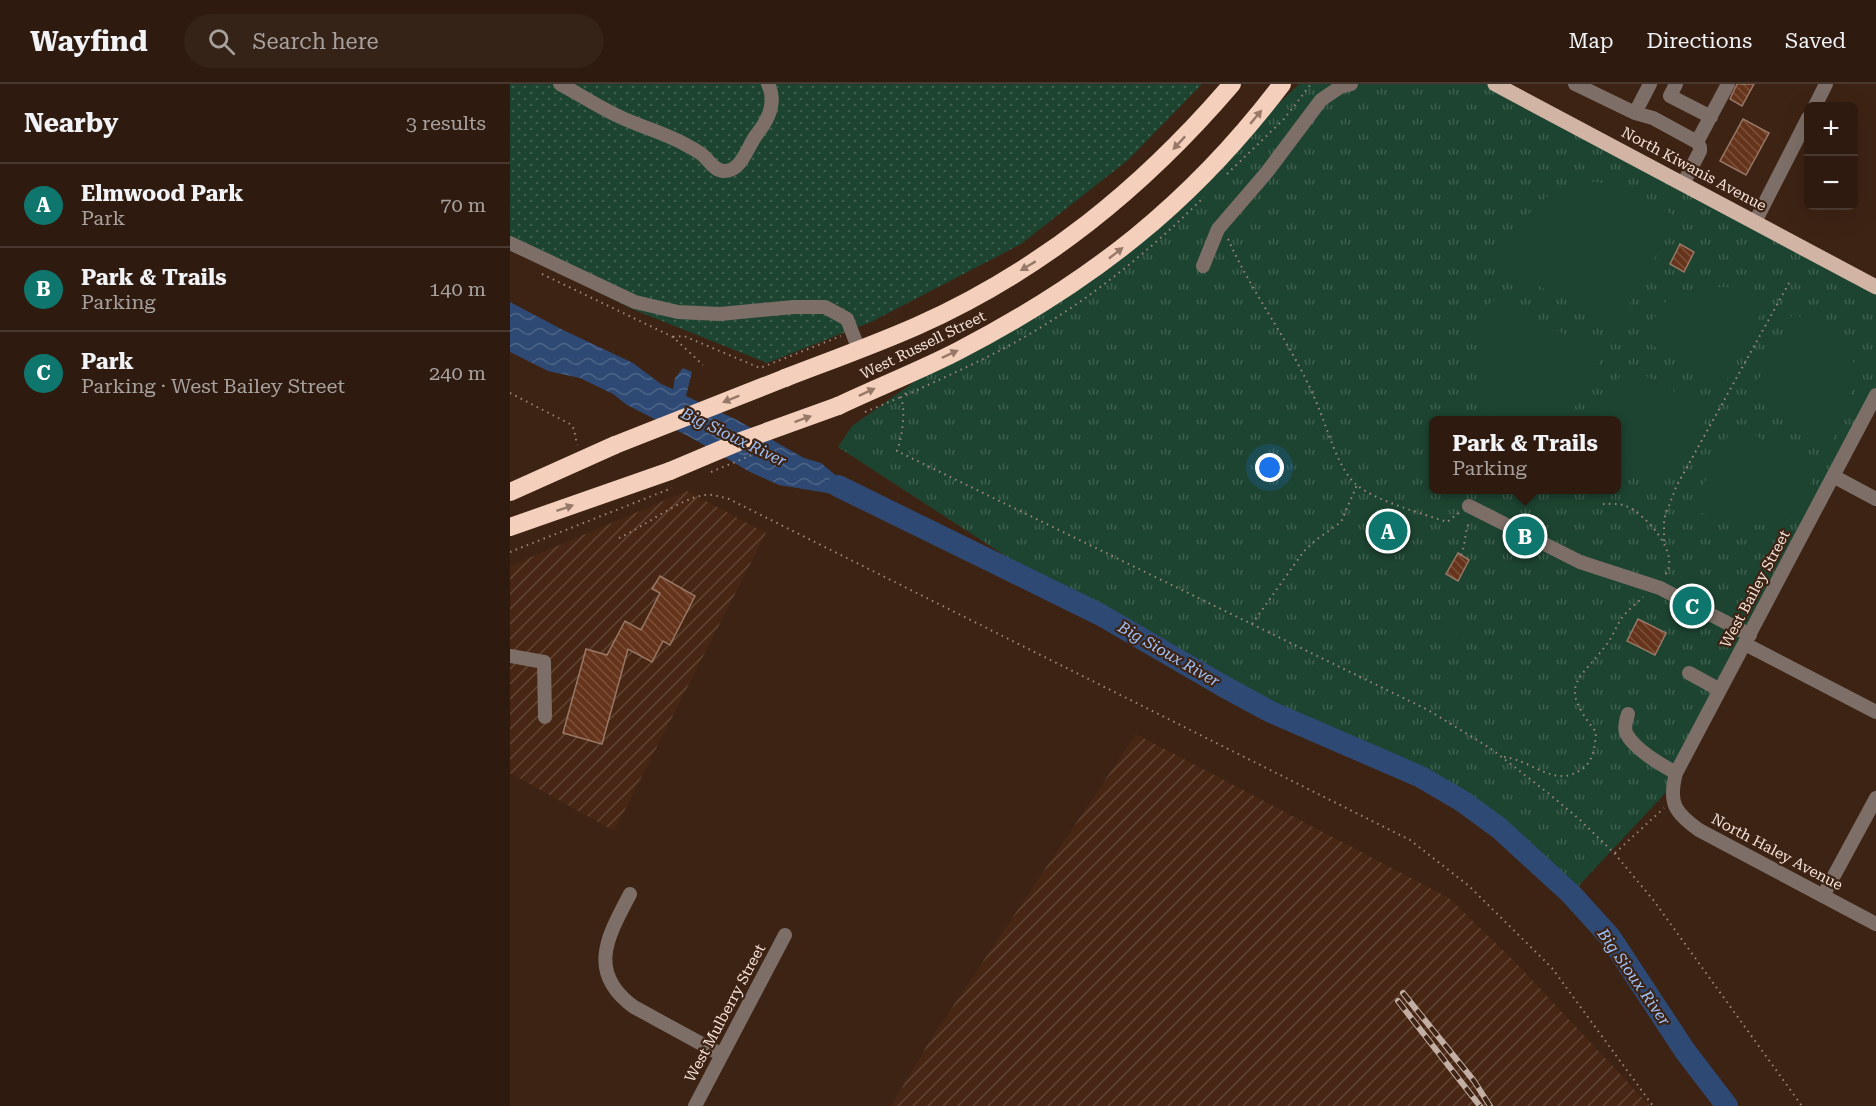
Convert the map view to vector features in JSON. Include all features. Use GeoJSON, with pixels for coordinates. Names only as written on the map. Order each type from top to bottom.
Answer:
{"type":"FeatureCollection","features":[{"type":"Feature","properties":{"kind":"highway","name":"West Russell Street"},"geometry":{"type":"LineString","coordinates":[[510,492],[615,445],[859,350],[918,326],[963,304],[1040,259],[1074,236],[1116,202],[1173,150],[1232,84]]}},
{"type":"Feature","properties":{"kind":"highway","name":"West Russell Street"},"geometry":{"type":"LineString","coordinates":[[510,527],[675,478],[741,441],[838,406],[972,343],[1027,313],[1098,267],[1185,195],[1242,134],[1280,87]]}},
{"type":"Feature","properties":{"kind":"main road","name":"North Kiwanis Avenue"},"geometry":{"type":"LineString","coordinates":[[1495,84],[1876,287]]}},
{"type":"Feature","properties":{"kind":"street"},"geometry":{"type":"LineString","coordinates":[[560,84],[616,115],[685,144],[702,154],[716,169],[725,172],[733,169],[741,161],[750,142],[762,128],[773,100],[768,84]]}},
{"type":"Feature","properties":{"kind":"street"},"geometry":{"type":"LineString","coordinates":[[1203,266],[1218,229],[1267,172],[1321,100],[1340,87],[1351,84]]}},
{"type":"Feature","properties":{"kind":"street"},"geometry":{"type":"LineString","coordinates":[[1575,84],[1635,114],[1653,118],[1697,142],[1700,151],[1683,184]]}},
{"type":"Feature","properties":{"kind":"street"},"geometry":{"type":"LineString","coordinates":[[1697,142],[1728,84]]}},
{"type":"Feature","properties":{"kind":"street"},"geometry":{"type":"LineString","coordinates":[[1817,102],[1826,84]]}},
{"type":"Feature","properties":{"kind":"street"},"geometry":{"type":"LineString","coordinates":[[1635,114],[1650,85],[1673,90],[1711,117]]}},
{"type":"Feature","properties":{"kind":"street"},"geometry":{"type":"LineString","coordinates":[[1755,222],[1804,128]]}},
{"type":"Feature","properties":{"kind":"street"},"geometry":{"type":"LineString","coordinates":[[510,243],[635,302],[678,312],[720,314],[825,307],[847,319],[859,350]]}},
{"type":"Feature","properties":{"kind":"street","name":"West Bailey Street"},"geometry":{"type":"LineString","coordinates":[[1672,800],[1672,786],[1676,773],[1876,395]]}},
{"type":"Feature","properties":{"kind":"street"},"geometry":{"type":"LineString","coordinates":[[1833,476],[1876,499]]}},
{"type":"Feature","properties":{"kind":"street"},"geometry":{"type":"LineString","coordinates":[[1473,508],[1580,562],[1654,586],[1876,712]]}},
{"type":"Feature","properties":{"kind":"street"},"geometry":{"type":"LineString","coordinates":[[510,656],[544,662],[545,717]]}},
{"type":"Feature","properties":{"kind":"street"},"geometry":{"type":"LineString","coordinates":[[1689,673],[1720,690]]}},
{"type":"Feature","properties":{"kind":"street"},"geometry":{"type":"LineString","coordinates":[[1628,714],[1625,723],[1626,733],[1651,760],[1676,773]]}},
{"type":"Feature","properties":{"kind":"street"},"geometry":{"type":"LineString","coordinates":[[1823,896],[1876,798]]}},
{"type":"Feature","properties":{"kind":"street","name":"North Haley Avenue"},"geometry":{"type":"LineString","coordinates":[[1672,800],[1677,811],[1685,820],[1699,830],[1876,924]]}},
{"type":"Feature","properties":{"kind":"street"},"geometry":{"type":"LineString","coordinates":[[630,894],[606,946],[606,967],[612,985],[618,994],[634,1006],[722,1055]]}},
{"type":"Feature","properties":{"kind":"street","name":"West Mulberry Street"},"geometry":{"type":"LineString","coordinates":[[695,1106],[785,935]]}},
{"type":"Feature","properties":{"kind":"path"},"geometry":{"type":"LineString","coordinates":[[1218,229],[1227,237],[1306,381],[1319,407],[1336,453],[1357,485],[1390,501],[1447,522]]}},
{"type":"Feature","properties":{"kind":"path"},"geometry":{"type":"LineString","coordinates":[[540,273],[672,337],[703,365]]}},
{"type":"Feature","properties":{"kind":"path"},"geometry":{"type":"LineString","coordinates":[[1664,544],[1664,519],[1676,487],[1789,283]]}},
{"type":"Feature","properties":{"kind":"path"},"geometry":{"type":"LineString","coordinates":[[672,337],[684,336],[760,368],[851,332]]}},
{"type":"Feature","properties":{"kind":"path"},"geometry":{"type":"LineString","coordinates":[[510,393],[570,424],[574,429],[582,459]]}},
{"type":"Feature","properties":{"kind":"path"},"geometry":{"type":"LineString","coordinates":[[901,397],[903,404],[900,444],[897,451],[1428,710],[1457,726],[1501,757],[1579,819],[1615,854],[1654,901],[1802,1106]]}},
{"type":"Feature","properties":{"kind":"path"},"geometry":{"type":"LineString","coordinates":[[510,552],[675,478]]}},
{"type":"Feature","properties":{"kind":"path"},"geometry":{"type":"LineString","coordinates":[[1252,624],[1304,551],[1341,522],[1357,485]]}},
{"type":"Feature","properties":{"kind":"path"},"geometry":{"type":"LineString","coordinates":[[619,538],[638,530],[696,497],[707,495],[729,499],[1410,840],[1469,886],[1552,968],[1653,1106]]}},
{"type":"Feature","properties":{"kind":"path"},"geometry":{"type":"LineString","coordinates":[[1501,757],[1515,759],[1554,776],[1572,777],[1586,766],[1595,750],[1596,732],[1582,714],[1575,696],[1576,681],[1609,641],[1626,613],[1668,571],[1671,563],[1659,534],[1637,512],[1624,505],[1603,504]]}},
{"type":"Feature","properties":{"kind":"path"},"geometry":{"type":"LineString","coordinates":[[1461,555],[1473,508]]}},
{"type":"Feature","properties":{"kind":"path"},"geometry":{"type":"LineString","coordinates":[[1615,854],[1672,800]]}},
{"type":"Feature","properties":{"kind":"shaded area"},"geometry":{"type":"Polygon","coordinates":[[[687,491],[766,533],[614,831],[510,773],[510,566],[687,491]]]}},
{"type":"Feature","properties":{"kind":"shaded area"},"geometry":{"type":"Polygon","coordinates":[[[1136,734],[1449,898],[1516,963],[1650,1106],[891,1106],[929,1042],[1136,734]]]}},
{"type":"Feature","properties":{"kind":"green space"},"geometry":{"type":"Polygon","coordinates":[[[510,84],[1202,84],[1128,160],[1021,244],[871,322],[767,363],[632,309],[510,248],[510,84]]]}},
{"type":"Feature","properties":{"kind":"green space"},"geometry":{"type":"Polygon","coordinates":[[[1299,84],[1495,84],[1876,287],[1876,397],[1672,786],[1571,894],[1505,833],[1461,800],[1403,769],[1223,687],[1125,631],[838,447],[852,426],[956,352],[1098,267],[1212,167],[1299,84]]]}},
{"type":"Feature","properties":{"kind":"green space"},"geometry":{"type":"Polygon","coordinates":[[[1594,182],[1622,186],[1645,197],[1677,218],[1621,319],[1612,323],[1509,271],[1500,261],[1517,229],[1541,202],[1562,188],[1594,182]]]}},
{"type":"Feature","properties":{"kind":"green space"},"geometry":{"type":"Polygon","coordinates":[[[1705,287],[1730,287],[1745,290],[1767,301],[1726,381],[1719,383],[1640,338],[1668,299],[1705,287]]]}},
{"type":"Feature","properties":{"kind":"green space"},"geometry":{"type":"Polygon","coordinates":[[[1492,300],[1598,350],[1602,356],[1570,416],[1493,416],[1482,399],[1477,355],[1482,315],[1492,300]]]}},
{"type":"Feature","properties":{"kind":"green space"},"geometry":{"type":"Polygon","coordinates":[[[1793,313],[1834,337],[1852,357],[1854,376],[1852,387],[1832,442],[1753,399],[1751,394],[1793,313]]]}},
{"type":"Feature","properties":{"kind":"green space"},"geometry":{"type":"Polygon","coordinates":[[[1626,365],[1704,408],[1708,416],[1660,488],[1621,454],[1621,416],[1607,416],[1619,378],[1626,365]]]}},
{"type":"Feature","properties":{"kind":"green space"},"geometry":{"type":"Polygon","coordinates":[[[1741,428],[1817,469],[1799,504],[1783,520],[1764,525],[1737,523],[1692,508],[1731,430],[1741,428]]]}},
{"type":"Feature","properties":{"kind":"green space"},"geometry":{"type":"Polygon","coordinates":[[[1464,615],[1467,632],[1434,639],[1430,622],[1464,615]]]}},
{"type":"Feature","properties":{"kind":"water"},"geometry":{"type":"Polygon","coordinates":[[[510,302],[633,363],[661,384],[673,389],[675,378],[683,368],[692,372],[686,396],[737,420],[804,458],[821,463],[864,499],[779,485],[750,472],[690,437],[627,405],[613,394],[580,378],[548,371],[510,352],[510,302]]]}},
{"type":"Feature","properties":{"kind":"building"},"geometry":{"type":"Polygon","coordinates":[[[1737,84],[1754,84],[1742,106],[1730,99],[1737,84]]]}},
{"type":"Feature","properties":{"kind":"building"},"geometry":{"type":"Polygon","coordinates":[[[1743,119],[1769,133],[1746,175],[1720,161],[1743,119]]]}},
{"type":"Feature","properties":{"kind":"building"},"geometry":{"type":"Polygon","coordinates":[[[1680,244],[1694,252],[1684,272],[1670,264],[1680,244]]]}},
{"type":"Feature","properties":{"kind":"building"},"geometry":{"type":"Polygon","coordinates":[[[1458,553],[1469,560],[1458,581],[1446,574],[1458,553]]]}},
{"type":"Feature","properties":{"kind":"building"},"geometry":{"type":"Polygon","coordinates":[[[660,576],[695,596],[670,645],[663,641],[652,662],[628,649],[602,744],[563,733],[586,649],[607,655],[625,621],[641,630],[660,593],[652,589],[660,576]]]}},
{"type":"Feature","properties":{"kind":"building"},"geometry":{"type":"Polygon","coordinates":[[[1638,619],[1666,633],[1655,655],[1627,641],[1638,619]]]}},
{"type":"Feature","properties":{"kind":"waterway","name":"Big Sioux River"},"geometry":{"type":"LineString","coordinates":[[838,486],[1101,615],[1271,712],[1421,777],[1462,801],[1499,828],[1571,894],[1610,937],[1685,1051],[1727,1106]]}},
{"type":"Feature","properties":{"kind":"railway"},"geometry":{"type":"LineString","coordinates":[[1403,993],[1474,1081],[1490,1106]]}},
{"type":"Feature","properties":{"kind":"railway"},"geometry":{"type":"LineString","coordinates":[[1398,1001],[1480,1106]]}},
{"type":"Feature","properties":{"kind":"place","name":"Elmwood Park"},"geometry":{"type":"Point","coordinates":[1388,531]}},
{"type":"Feature","properties":{"kind":"place","name":"Park & Trails"},"geometry":{"type":"Point","coordinates":[1525,536]}},
{"type":"Feature","properties":{"kind":"place","name":"Park"},"geometry":{"type":"Point","coordinates":[1692,606]}}]}
